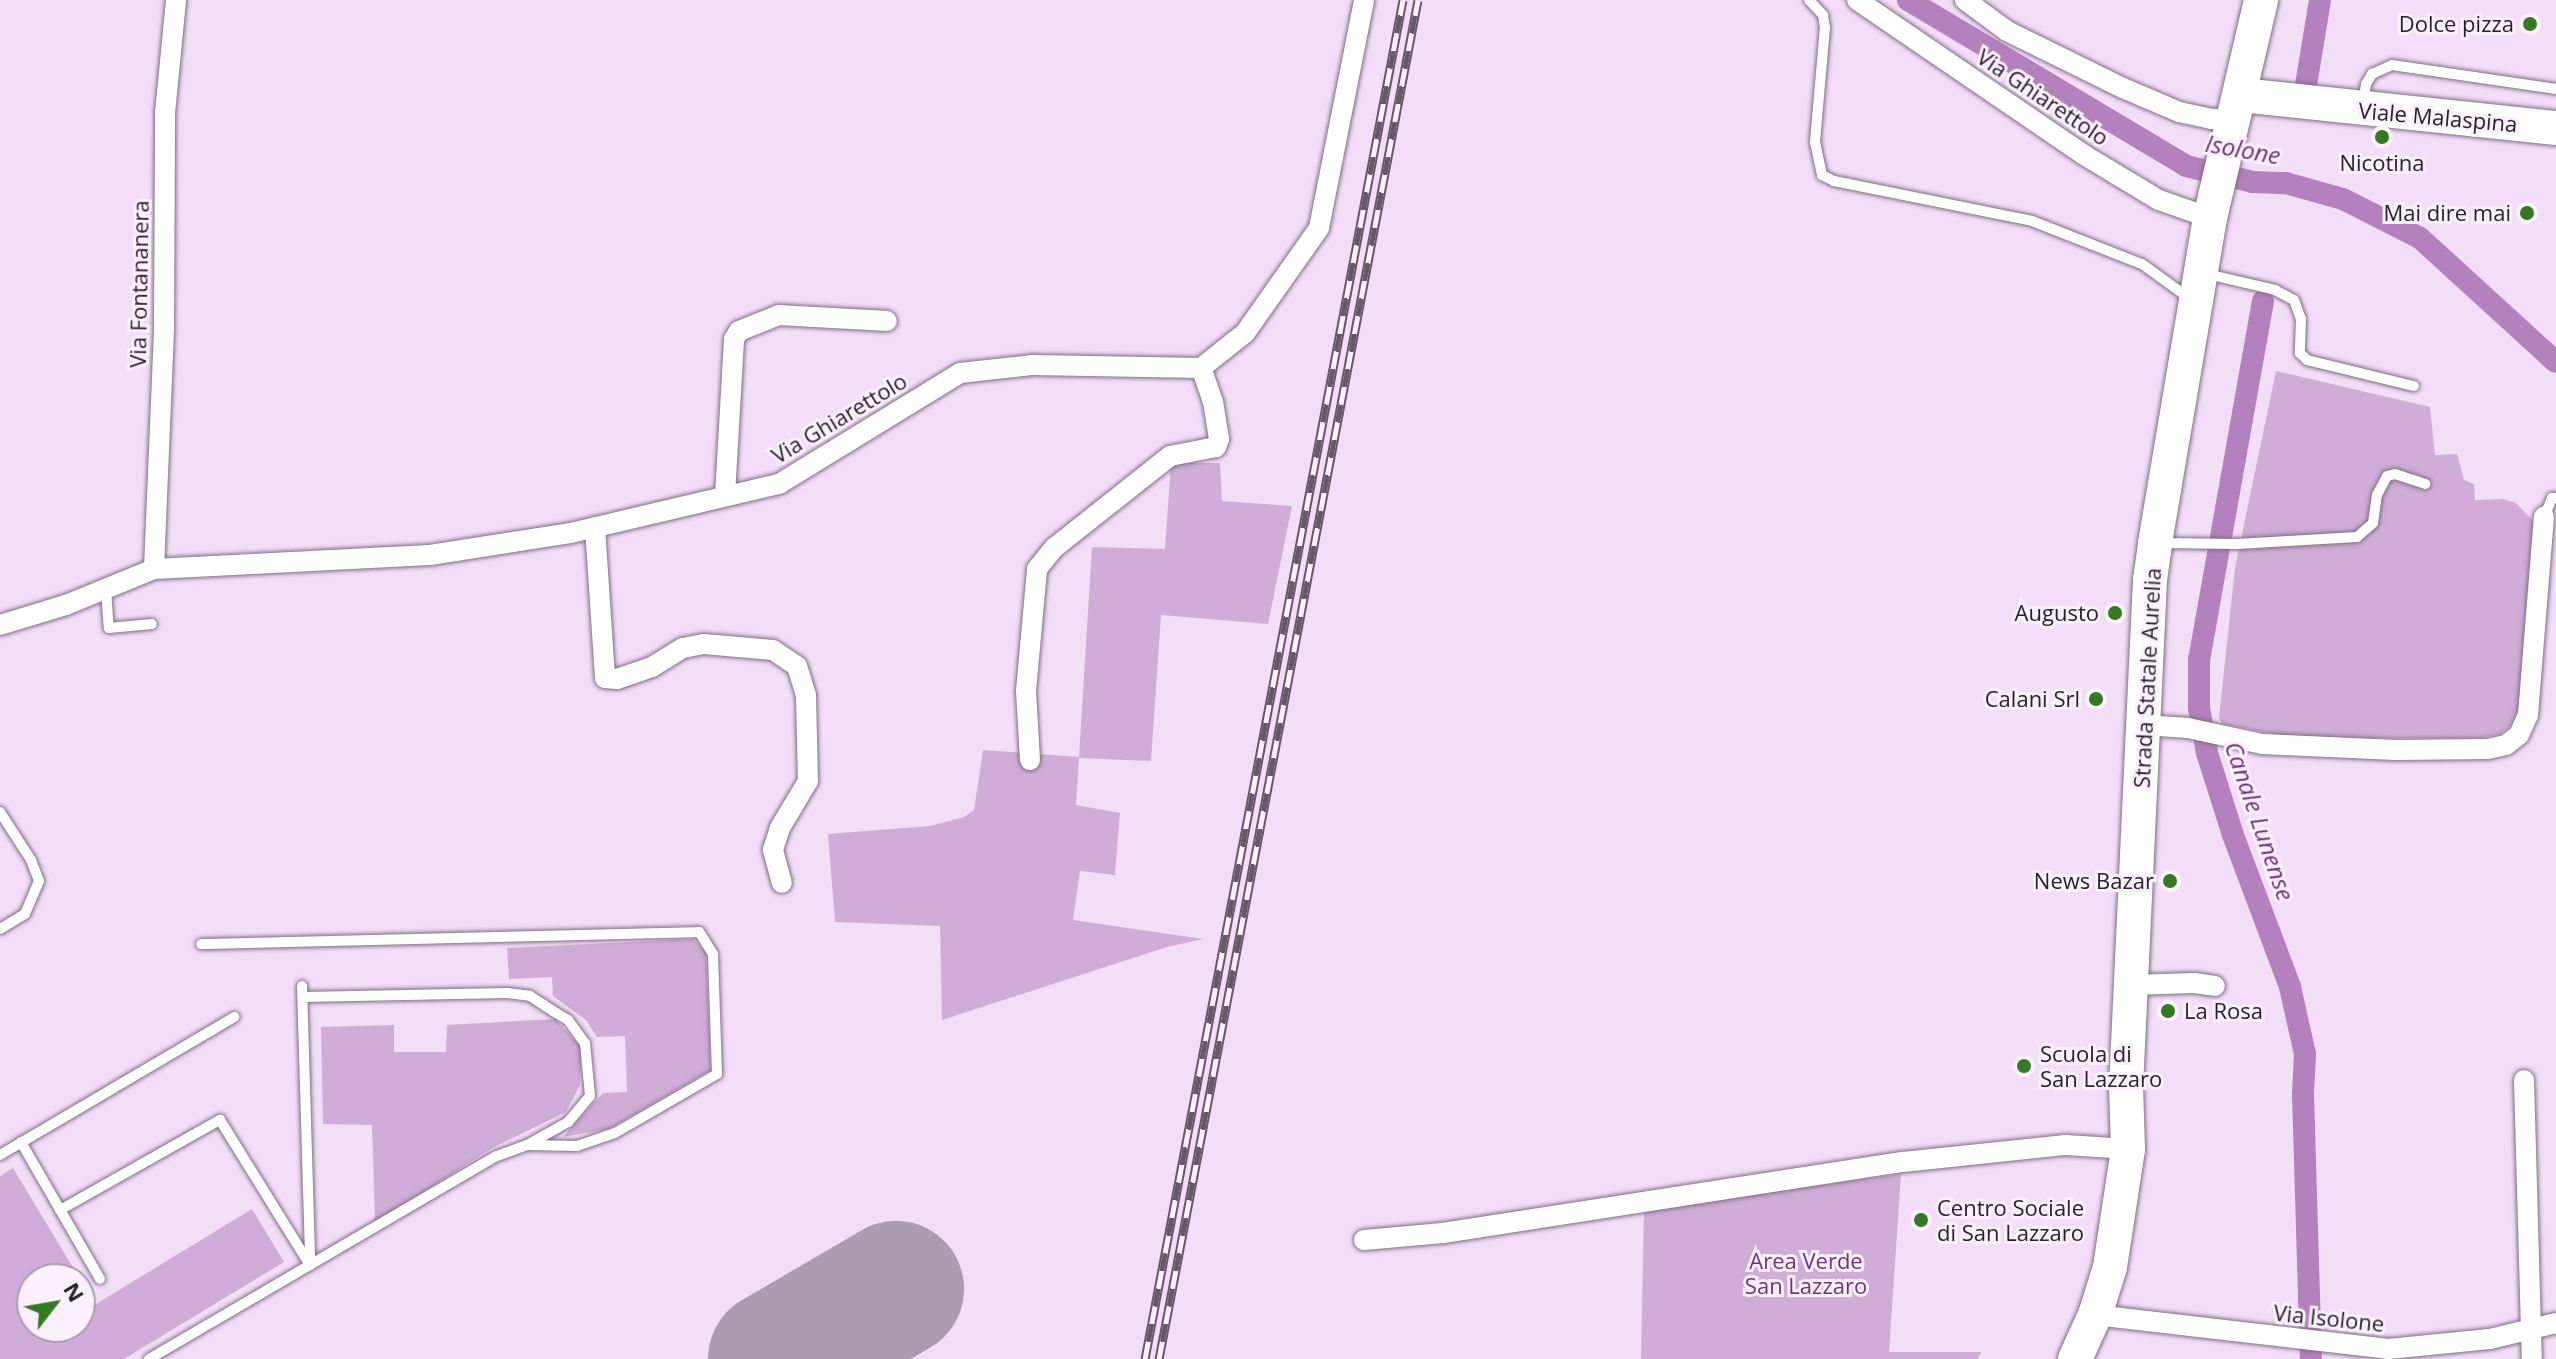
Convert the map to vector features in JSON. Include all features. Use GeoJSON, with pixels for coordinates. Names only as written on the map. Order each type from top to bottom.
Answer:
{"type":"FeatureCollection","features":[{"type":"Feature","properties":{"kind":"main road","name":"Strada Statale Aurelia"},"geometry":{"type":"LineString","coordinates":[[2075,1359],[2095,1315],[2120,1217],[2128,1149],[2126,1087],[2155,543],[2212,212],[2261,0]]}},
{"type":"Feature","properties":{"kind":"main road","name":"Viale Malaspina"},"geometry":{"type":"LineString","coordinates":[[2236,114],[2304,104],[2556,128]]}},
{"type":"Feature","properties":{"kind":"street","name":"Via Fontananera"},"geometry":{"type":"LineString","coordinates":[[154,569],[164,326],[165,113],[176,0]]}},
{"type":"Feature","properties":{"kind":"street"},"geometry":{"type":"LineString","coordinates":[[1030,760],[1026,691],[1037,569],[1054,548],[1170,456],[1216,447],[1219,439],[1213,402],[1201,368],[1245,333],[1319,228],[1364,0]]}},
{"type":"Feature","properties":{"kind":"street","name":"Via Ghiarettolo"},"geometry":{"type":"LineString","coordinates":[[1857,0],[2084,155],[2159,200],[2212,212]]}},
{"type":"Feature","properties":{"kind":"street"},"geometry":{"type":"LineString","coordinates":[[1965,0],[2007,31],[2179,112],[2211,119],[2236,114]]}},
{"type":"Feature","properties":{"kind":"street"},"geometry":{"type":"LineString","coordinates":[[725,496],[734,339],[739,331],[779,315],[887,321]]}},
{"type":"Feature","properties":{"kind":"street","name":"Via Ghiarettolo"},"geometry":{"type":"LineString","coordinates":[[0,625],[154,569],[430,555],[595,527],[779,484],[960,373],[1032,365],[1077,364],[1132,370],[1201,368]]}},
{"type":"Feature","properties":{"kind":"street"},"geometry":{"type":"LineString","coordinates":[[2143,725],[2188,728],[2262,744],[2396,750],[2488,749],[2506,745],[2519,735],[2528,715],[2544,517]]}},
{"type":"Feature","properties":{"kind":"street"},"geometry":{"type":"LineString","coordinates":[[595,527],[605,678],[617,679],[652,667],[683,648],[704,644],[773,650],[797,666],[806,695],[808,781],[780,828],[773,850],[782,883]]}},
{"type":"Feature","properties":{"kind":"street"},"geometry":{"type":"LineString","coordinates":[[2131,985],[2194,983],[2215,986]]}},
{"type":"Feature","properties":{"kind":"street"},"geometry":{"type":"LineString","coordinates":[[2524,1080],[2532,1359]]}},
{"type":"Feature","properties":{"kind":"street"},"geometry":{"type":"LineString","coordinates":[[1364,1240],[1443,1233],[1903,1162],[2066,1145],[2128,1149]]}},
{"type":"Feature","properties":{"kind":"street","name":"Via Isolone"},"geometry":{"type":"LineString","coordinates":[[2095,1315],[2388,1349],[2490,1339],[2556,1323]]}},
{"type":"Feature","properties":{"kind":"lane"},"geometry":{"type":"LineString","coordinates":[[1809,0],[1823,15],[1825,27],[1815,142],[1822,175],[1834,181],[2032,221],[2198,288],[2249,284],[2275,290],[2294,300],[2300,311],[2298,341],[2300,353],[2307,360],[2414,386]]}},
{"type":"Feature","properties":{"kind":"lane"},"geometry":{"type":"LineString","coordinates":[[2361,110],[2366,84],[2372,74],[2392,65],[2556,89]]}},
{"type":"Feature","properties":{"kind":"lane"},"geometry":{"type":"LineString","coordinates":[[2155,543],[2237,544],[2357,537],[2368,531],[2373,523],[2380,482],[2387,476],[2395,474],[2425,484]]}},
{"type":"Feature","properties":{"kind":"lane"},"geometry":{"type":"LineString","coordinates":[[2544,517],[2552,498],[2556,498]]}},
{"type":"Feature","properties":{"kind":"lane"},"geometry":{"type":"LineString","coordinates":[[106,589],[109,628],[152,624]]}},
{"type":"Feature","properties":{"kind":"lane"},"geometry":{"type":"LineString","coordinates":[[0,812],[31,860],[39,881],[25,914],[0,929]]}},
{"type":"Feature","properties":{"kind":"lane"},"geometry":{"type":"LineString","coordinates":[[201,944],[699,932],[713,954],[717,1074],[615,1133],[577,1146],[527,1145]]}},
{"type":"Feature","properties":{"kind":"lane"},"geometry":{"type":"LineString","coordinates":[[149,1359],[497,1156],[527,1145],[568,1122],[590,1096],[585,1043],[568,1020],[530,996],[507,993],[302,992],[310,1265]]}},
{"type":"Feature","properties":{"kind":"lane"},"geometry":{"type":"LineString","coordinates":[[0,1155],[234,1017]]}},
{"type":"Feature","properties":{"kind":"lane"},"geometry":{"type":"LineString","coordinates":[[60,1210],[220,1120],[310,1265]]}},
{"type":"Feature","properties":{"kind":"lane"},"geometry":{"type":"LineString","coordinates":[[21,1142],[100,1279]]}},
{"type":"Feature","properties":{"kind":"green space"},"geometry":{"type":"Polygon","coordinates":[[[2276,371],[2430,407],[2435,455],[2457,454],[2464,480],[2474,484],[2475,500],[2503,499],[2516,503],[2534,522],[2522,702],[2510,726],[2500,734],[2480,738],[2296,738],[2222,724],[2219,718],[2235,568],[2276,371]]]}},
{"type":"Feature","properties":{"kind":"green space"},"geometry":{"type":"Polygon","coordinates":[[[1171,463],[1220,463],[1222,501],[1292,506],[1268,624],[1161,615],[1151,761],[1079,758],[1076,805],[1120,813],[1115,875],[1080,871],[1073,920],[1203,939],[1167,947],[942,1020],[940,926],[835,922],[828,834],[930,826],[964,817],[974,810],[983,750],[1079,757],[1092,547],[1165,549],[1171,463]]]}},
{"type":"Feature","properties":{"kind":"green space"},"geometry":{"type":"Polygon","coordinates":[[[693,939],[706,952],[711,1070],[609,1129],[563,1137],[603,1093],[627,1092],[625,1036],[597,1037],[586,1020],[553,996],[552,977],[509,979],[507,948],[693,939]]]}},
{"type":"Feature","properties":{"kind":"green space"},"geometry":{"type":"Polygon","coordinates":[[[555,1019],[581,1047],[580,1085],[566,1112],[492,1148],[375,1223],[372,1125],[323,1124],[321,1027],[394,1025],[394,1052],[446,1052],[447,1025],[555,1019]]]}},
{"type":"Feature","properties":{"kind":"green space"},"geometry":{"type":"Polygon","coordinates":[[[13,1168],[70,1263],[16,1263],[16,1343],[96,1343],[96,1304],[252,1209],[284,1262],[124,1359],[0,1359],[0,1176],[13,1168]]]}},
{"type":"Feature","properties":{"kind":"green space","name":"Area Verde San Lazzaro"},"geometry":{"type":"Polygon","coordinates":[[[1901,1174],[1889,1352],[1981,1352],[1978,1359],[1641,1359],[1644,1209],[1901,1174]]]}},
{"type":"Feature","properties":{"kind":"waterway","name":"Isolone"},"geometry":{"type":"LineString","coordinates":[[1908,0],[2186,166],[2253,182],[2286,183],[2343,199],[2420,238],[2556,362]]}},
{"type":"Feature","properties":{"kind":"waterway","name":"Canale Lunense"},"geometry":{"type":"LineString","coordinates":[[2305,91],[2320,0]]}},
{"type":"Feature","properties":{"kind":"waterway","name":"Canale Lunense"},"geometry":{"type":"LineString","coordinates":[[2263,301],[2199,659],[2199,708],[2207,753],[2233,835],[2290,987],[2305,1054],[2303,1094],[2311,1359]]}},
{"type":"Feature","properties":{"kind":"runway"},"geometry":{"type":"LineString","coordinates":[[776,1359],[896,1289]]}},
{"type":"Feature","properties":{"kind":"railway"},"geometry":{"type":"LineString","coordinates":[[1145,1359],[1403,0]]}},
{"type":"Feature","properties":{"kind":"railway"},"geometry":{"type":"LineString","coordinates":[[1159,1359],[1418,0]]}},
{"type":"Feature","properties":{"kind":"place","name":"Dolce pizza"},"geometry":{"type":"Point","coordinates":[2530,24]}},
{"type":"Feature","properties":{"kind":"place","name":"Nicotina"},"geometry":{"type":"Point","coordinates":[2382,137]}},
{"type":"Feature","properties":{"kind":"place","name":"Mai dire mai"},"geometry":{"type":"Point","coordinates":[2527,213]}},
{"type":"Feature","properties":{"kind":"place","name":"Augusto"},"geometry":{"type":"Point","coordinates":[2115,613]}},
{"type":"Feature","properties":{"kind":"place","name":"Calani Srl"},"geometry":{"type":"Point","coordinates":[2096,699]}},
{"type":"Feature","properties":{"kind":"place","name":"News Bazar"},"geometry":{"type":"Point","coordinates":[2170,881]}},
{"type":"Feature","properties":{"kind":"place","name":"La Rosa"},"geometry":{"type":"Point","coordinates":[2168,1011]}},
{"type":"Feature","properties":{"kind":"place","name":"Scuola di San Lazzaro"},"geometry":{"type":"Point","coordinates":[2024,1066]}},
{"type":"Feature","properties":{"kind":"place","name":"Centro Sociale di San Lazzaro"},"geometry":{"type":"Point","coordinates":[1921,1220]}}]}
